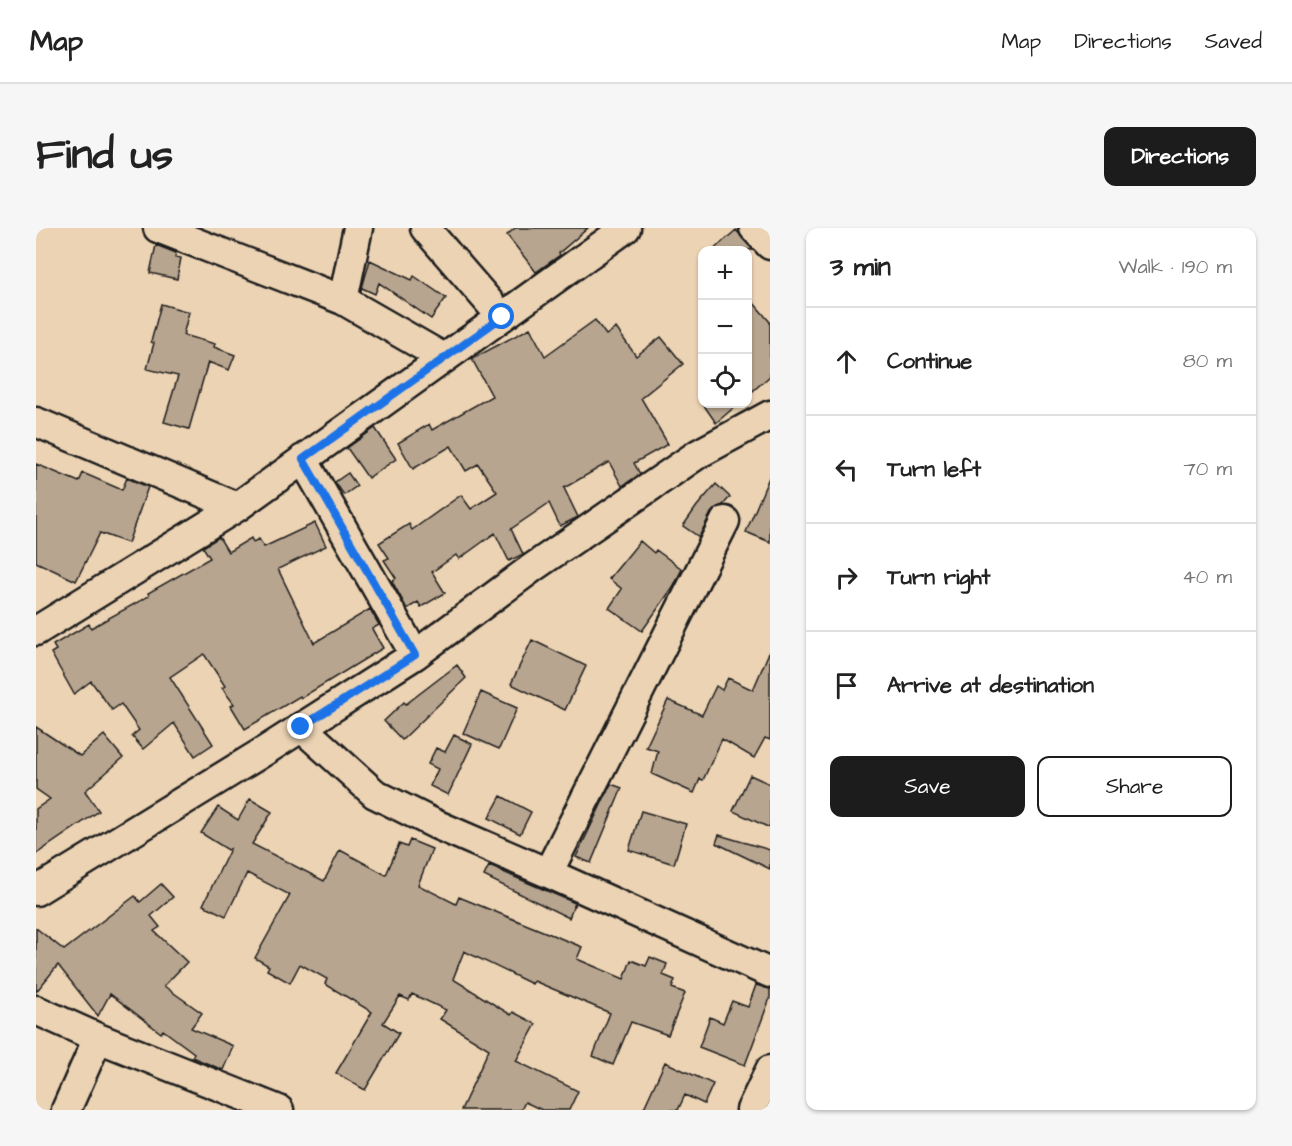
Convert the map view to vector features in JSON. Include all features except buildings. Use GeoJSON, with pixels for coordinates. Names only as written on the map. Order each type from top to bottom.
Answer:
{"type":"FeatureCollection","features":[{"type":"Feature","properties":{"kind":"street"},"geometry":{"type":"LineString","coordinates":[[158,228],[344,300],[444,358]]}},
{"type":"Feature","properties":{"kind":"street"},"geometry":{"type":"LineString","coordinates":[[344,300],[358,228]]}},
{"type":"Feature","properties":{"kind":"street"},"geometry":{"type":"LineString","coordinates":[[425,228],[502,317]]}},
{"type":"Feature","properties":{"kind":"street"},"geometry":{"type":"LineString","coordinates":[[36,631],[237,507],[626,228]]}},
{"type":"Feature","properties":{"kind":"street"},"geometry":{"type":"LineString","coordinates":[[754,228],[770,245]]}},
{"type":"Feature","properties":{"kind":"street"},"geometry":{"type":"LineString","coordinates":[[38,886],[301,727],[415,655],[532,568],[698,454],[770,415]]}},
{"type":"Feature","properties":{"kind":"street"},"geometry":{"type":"LineString","coordinates":[[36,422],[237,507]]}},
{"type":"Feature","properties":{"kind":"street"},"geometry":{"type":"LineString","coordinates":[[303,459],[415,655]]}},
{"type":"Feature","properties":{"kind":"street"},"geometry":{"type":"LineString","coordinates":[[548,873],[725,521]]}},
{"type":"Feature","properties":{"kind":"street"},"geometry":{"type":"LineString","coordinates":[[301,727],[375,794],[435,824],[770,973]]}},
{"type":"Feature","properties":{"kind":"street"},"geometry":{"type":"LineString","coordinates":[[36,1010],[98,1038],[279,1110]]}},
{"type":"Feature","properties":{"kind":"street"},"geometry":{"type":"LineString","coordinates":[[66,1110],[98,1038]]}},
{"type":"Feature","properties":{"kind":"street"},"geometry":{"type":"LineString","coordinates":[[751,1110],[770,1070]]}},
{"type":"Feature","properties":{"kind":"route"},"geometry":{"type":"LineString","coordinates":[[301,727],[415,655],[303,459],[502,317]]}}]}
